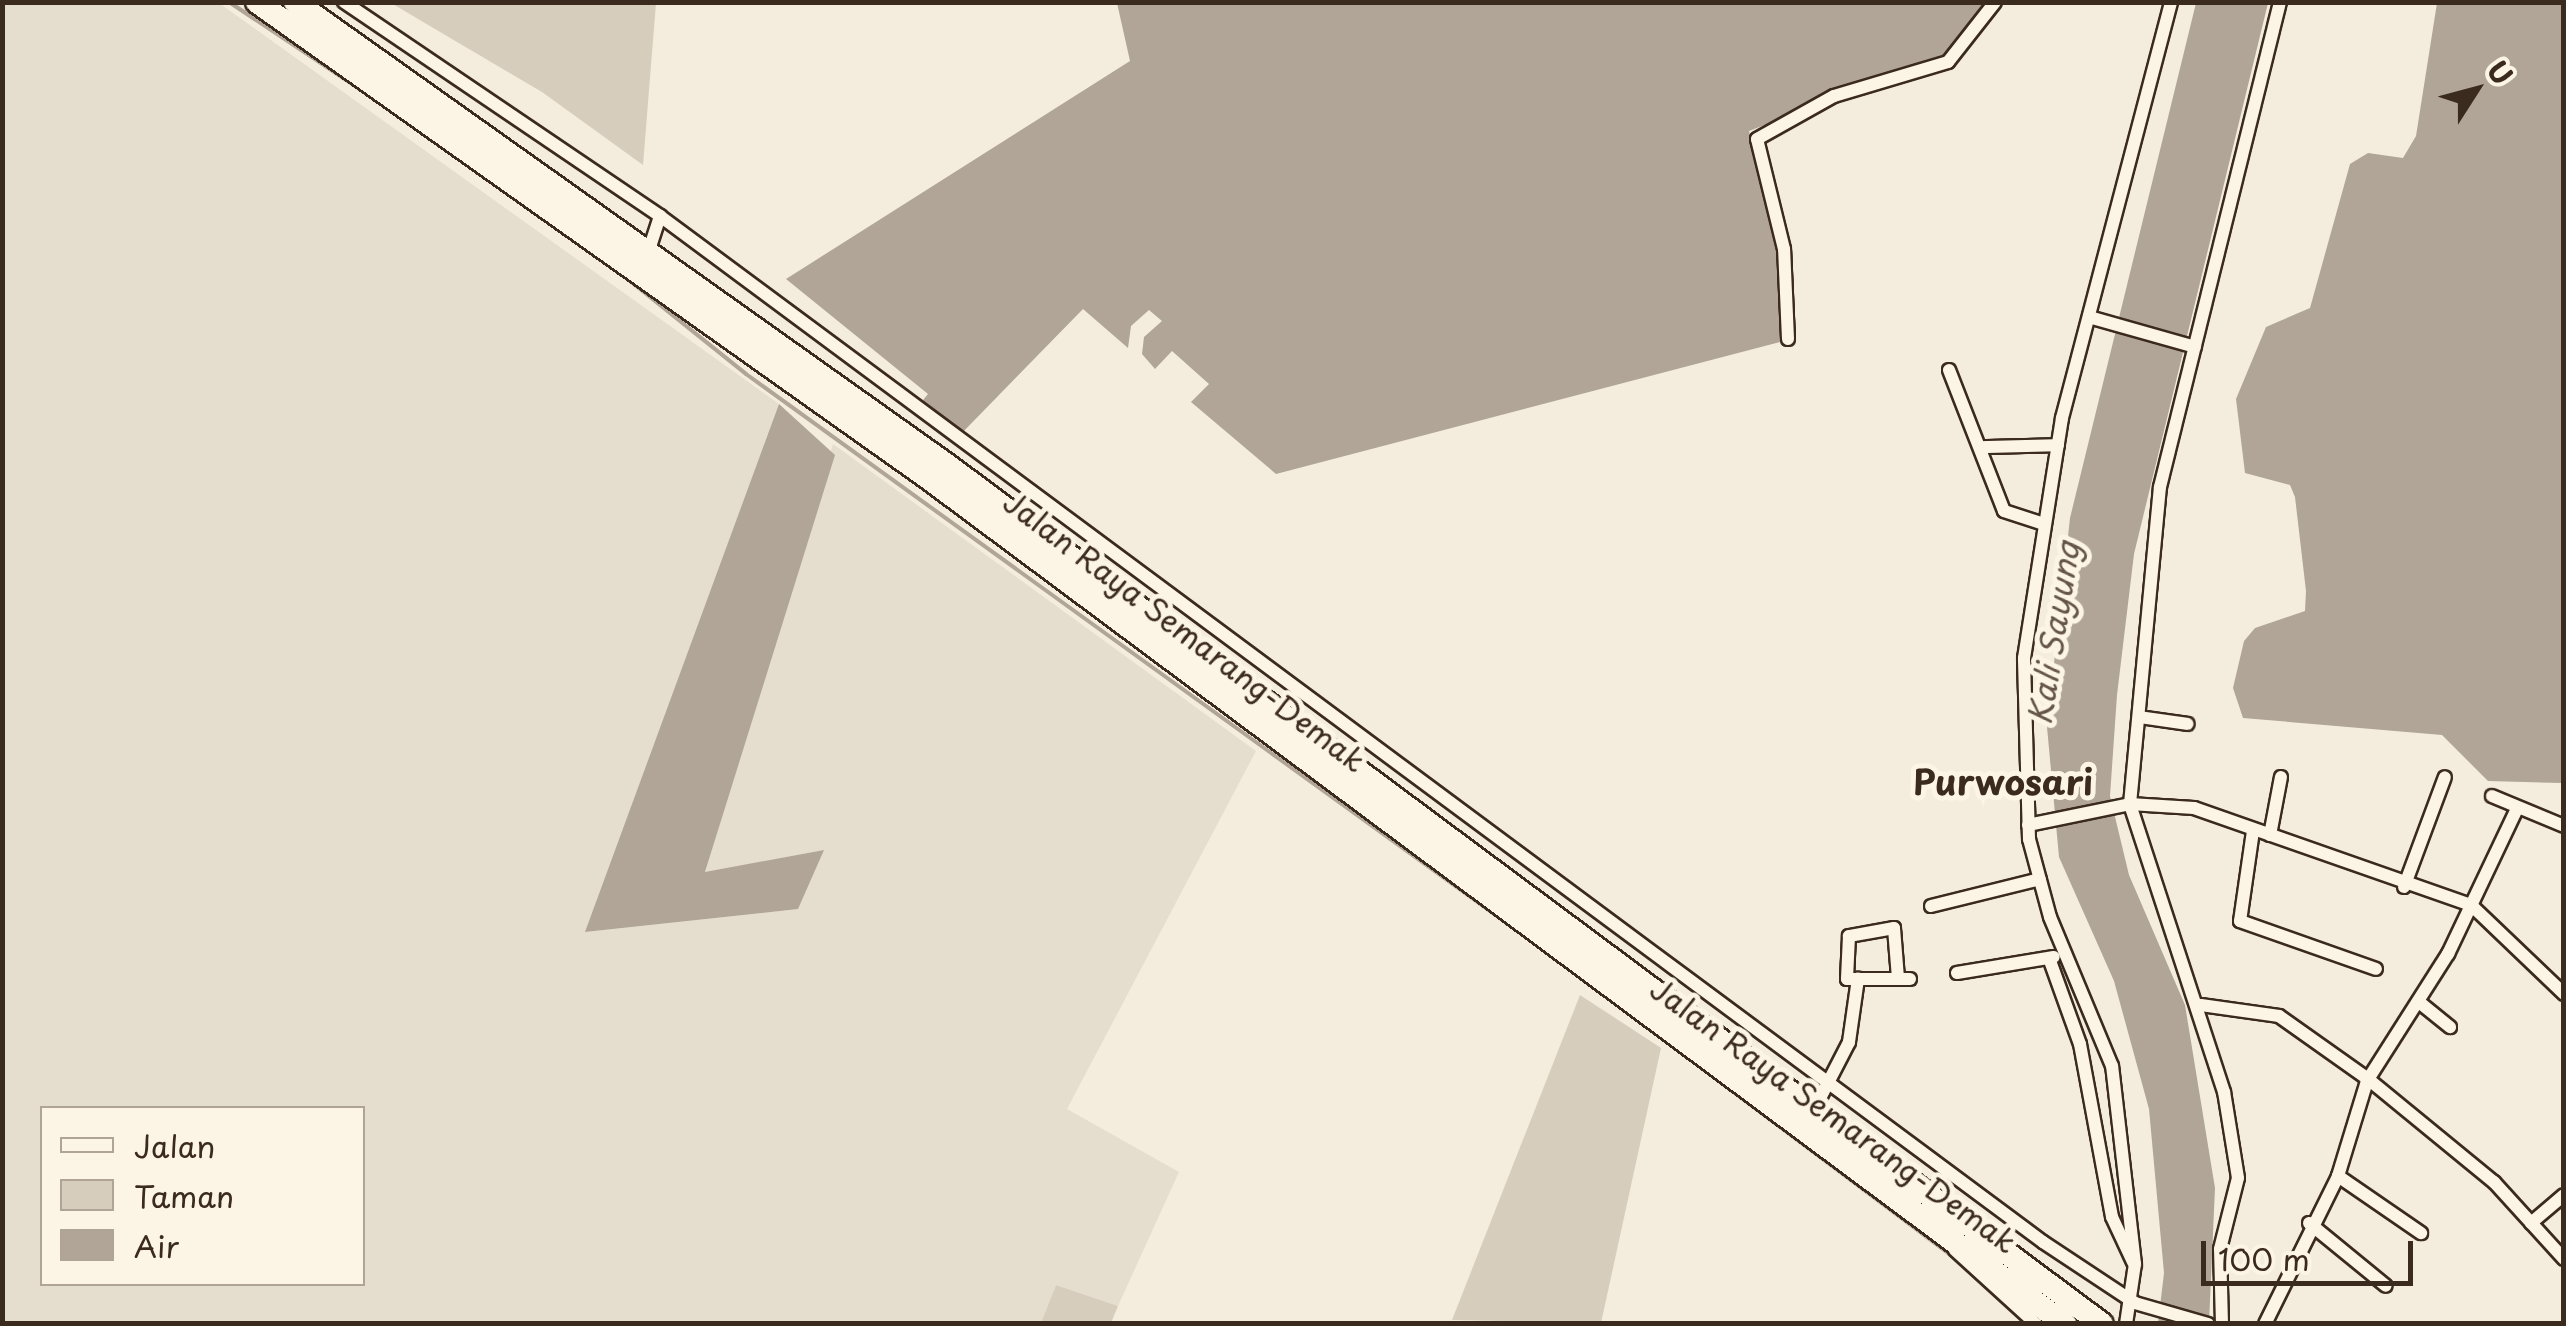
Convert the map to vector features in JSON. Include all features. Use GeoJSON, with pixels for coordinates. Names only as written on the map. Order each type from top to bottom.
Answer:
{"type":"FeatureCollection","features":[{"type":"Feature","properties":{"kind":"highway","name":"Jalan Raya Semarang-Demak"},"geometry":{"type":"LineString","coordinates":[[257,2],[931,480],[2065,1324]]}},
{"type":"Feature","properties":{"kind":"highway","name":"Jalan Raya Semarang-Demak"},"geometry":{"type":"LineString","coordinates":[[295,2],[648,250],[1452,836],[1823,1097],[2102,1324]]}},
{"type":"Feature","properties":{"kind":"highway"},"geometry":{"type":"LineString","coordinates":[[1439,859],[1452,836]]}},
{"type":"Feature","properties":{"kind":"street"},"geometry":{"type":"LineString","coordinates":[[344,2],[660,216],[1823,1097],[2135,1304],[2208,1324]]}},
{"type":"Feature","properties":{"kind":"street"},"geometry":{"type":"LineString","coordinates":[[1788,339],[1784,249],[1756,148],[1763,130],[1834,96],[1948,62],[1995,2]]}},
{"type":"Feature","properties":{"kind":"street"},"geometry":{"type":"LineString","coordinates":[[2126,1324],[2135,1304],[2135,1264],[2112,1066],[2066,955],[2040,879],[2028,824],[2024,658],[2058,445],[2171,2]]}},
{"type":"Feature","properties":{"kind":"street"},"geometry":{"type":"LineString","coordinates":[[2222,1324],[2220,1249],[2238,1178],[2201,1006],[2124,806],[2139,717],[2160,487],[2191,347],[2280,2]]}},
{"type":"Feature","properties":{"kind":"street"},"geometry":{"type":"LineString","coordinates":[[648,250],[660,216]]}},
{"type":"Feature","properties":{"kind":"street"},"geometry":{"type":"LineString","coordinates":[[2091,317],[2191,347]]}},
{"type":"Feature","properties":{"kind":"street"},"geometry":{"type":"LineString","coordinates":[[1949,370],[1984,447],[2008,517],[2044,524]]}},
{"type":"Feature","properties":{"kind":"street"},"geometry":{"type":"LineString","coordinates":[[1984,447],[2058,445]]}},
{"type":"Feature","properties":{"kind":"street"},"geometry":{"type":"LineString","coordinates":[[2139,717],[2188,724]]}},
{"type":"Feature","properties":{"kind":"street"},"geometry":{"type":"LineString","coordinates":[[2270,835],[2281,777]]}},
{"type":"Feature","properties":{"kind":"street"},"geometry":{"type":"LineString","coordinates":[[2404,887],[2445,777]]}},
{"type":"Feature","properties":{"kind":"street"},"geometry":{"type":"LineString","coordinates":[[2492,796],[2516,811],[2564,826]]}},
{"type":"Feature","properties":{"kind":"street"},"geometry":{"type":"LineString","coordinates":[[2028,824],[2124,806],[2180,804],[2404,887],[2471,905],[2564,994]]}},
{"type":"Feature","properties":{"kind":"street"},"geometry":{"type":"LineString","coordinates":[[2265,1324],[2309,1222],[2338,1176],[2368,1079],[2420,1002],[2516,811]]}},
{"type":"Feature","properties":{"kind":"street"},"geometry":{"type":"LineString","coordinates":[[2253,832],[2240,922],[2376,969]]}},
{"type":"Feature","properties":{"kind":"street"},"geometry":{"type":"LineString","coordinates":[[1931,906],[2040,879]]}},
{"type":"Feature","properties":{"kind":"street"},"geometry":{"type":"LineString","coordinates":[[1890,925],[1904,978],[1858,979],[1844,973],[1846,940],[1890,925]]}},
{"type":"Feature","properties":{"kind":"street"},"geometry":{"type":"LineString","coordinates":[[1957,974],[2066,955]]}},
{"type":"Feature","properties":{"kind":"street"},"geometry":{"type":"LineString","coordinates":[[2049,958],[2080,1044],[2112,1217],[2135,1264]]}},
{"type":"Feature","properties":{"kind":"street"},"geometry":{"type":"LineString","coordinates":[[1823,1097],[1852,1031],[1858,979]]}},
{"type":"Feature","properties":{"kind":"street"},"geometry":{"type":"LineString","coordinates":[[2420,1002],[2450,1027]]}},
{"type":"Feature","properties":{"kind":"street"},"geometry":{"type":"LineString","coordinates":[[2201,1006],[2279,1016],[2452,1143],[2564,1259]]}},
{"type":"Feature","properties":{"kind":"street"},"geometry":{"type":"LineString","coordinates":[[2338,1176],[2421,1232]]}},
{"type":"Feature","properties":{"kind":"street"},"geometry":{"type":"LineString","coordinates":[[2531,1223],[2564,1195]]}},
{"type":"Feature","properties":{"kind":"street"},"geometry":{"type":"LineString","coordinates":[[2309,1222],[2386,1286]]}},
{"type":"Feature","properties":{"kind":"street"},"geometry":{"type":"LineString","coordinates":[[1946,1234],[1974,1275],[2036,1324]]}},
{"type":"Feature","properties":{"kind":"shaded area"},"geometry":{"type":"Polygon","coordinates":[[[3,3],[219,3],[779,404],[586,932],[798,909],[823,850],[705,873],[833,444],[1256,751],[1067,1109],[1179,1172],[1118,1306],[1056,1285],[1041,1324],[3,1324],[3,3]]]}},
{"type":"Feature","properties":{"kind":"green space"},"geometry":{"type":"Polygon","coordinates":[[[391,3],[656,3],[643,165],[542,92],[391,3]]]}},
{"type":"Feature","properties":{"kind":"green space"},"geometry":{"type":"Polygon","coordinates":[[[1580,995],[1661,1048],[1601,1323],[1452,1320],[1580,995]]]}},
{"type":"Feature","properties":{"kind":"green space"},"geometry":{"type":"Polygon","coordinates":[[[1056,1285],[1118,1306],[1111,1323],[1041,1323],[1056,1285]]]}},
{"type":"Feature","properties":{"kind":"water"},"geometry":{"type":"Polygon","coordinates":[[[1117,3],[1983,3],[1949,54],[1749,131],[1783,266],[1784,341],[1276,474],[1191,402],[1209,384],[1172,351],[1155,369],[1142,354],[1144,337],[1162,321],[1149,310],[1131,326],[1128,348],[1083,309],[959,436],[919,405],[928,394],[786,279],[1130,61],[1117,3]]]}},
{"type":"Feature","properties":{"kind":"water"},"geometry":{"type":"Polygon","coordinates":[[[2196,3],[2268,3],[2134,554],[2117,695],[2110,796],[2129,875],[2185,1005],[2215,1188],[2209,1323],[2158,1323],[2164,1273],[2149,1109],[2114,981],[2059,857],[2047,727],[2070,518],[2196,3]]]}},
{"type":"Feature","properties":{"kind":"water"},"geometry":{"type":"Polygon","coordinates":[[[2437,3],[2563,3],[2563,783],[2488,781],[2442,735],[2243,718],[2233,688],[2244,641],[2255,628],[2305,611],[2306,591],[2295,497],[2290,485],[2245,473],[2236,399],[2266,327],[2310,308],[2350,164],[2368,153],[2403,158],[2416,136],[2437,3]]]}},
{"type":"Feature","properties":{"kind":"water"},"geometry":{"type":"Polygon","coordinates":[[[779,404],[835,455],[705,872],[824,850],[798,909],[585,932],[779,404]]]}},
{"type":"Feature","properties":{"kind":"waterway"},"geometry":{"type":"LineString","coordinates":[[229,2],[367,94]]}},
{"type":"Feature","properties":{"kind":"waterway"},"geometry":{"type":"LineString","coordinates":[[620,273],[746,374],[1555,958]]}},
{"type":"Feature","properties":{"kind":"waterway"},"geometry":{"type":"LineString","coordinates":[[1575,973],[1951,1255]]}},
{"type":"Feature","properties":{"kind":"district","name":"Purwosari"},"geometry":{"type":"Point","coordinates":[2003,781]}},
{"type":"Feature","properties":{"kind":"water label","name":"Kali Sayung"},"geometry":{"type":"Point","coordinates":[2053,633]}}]}
